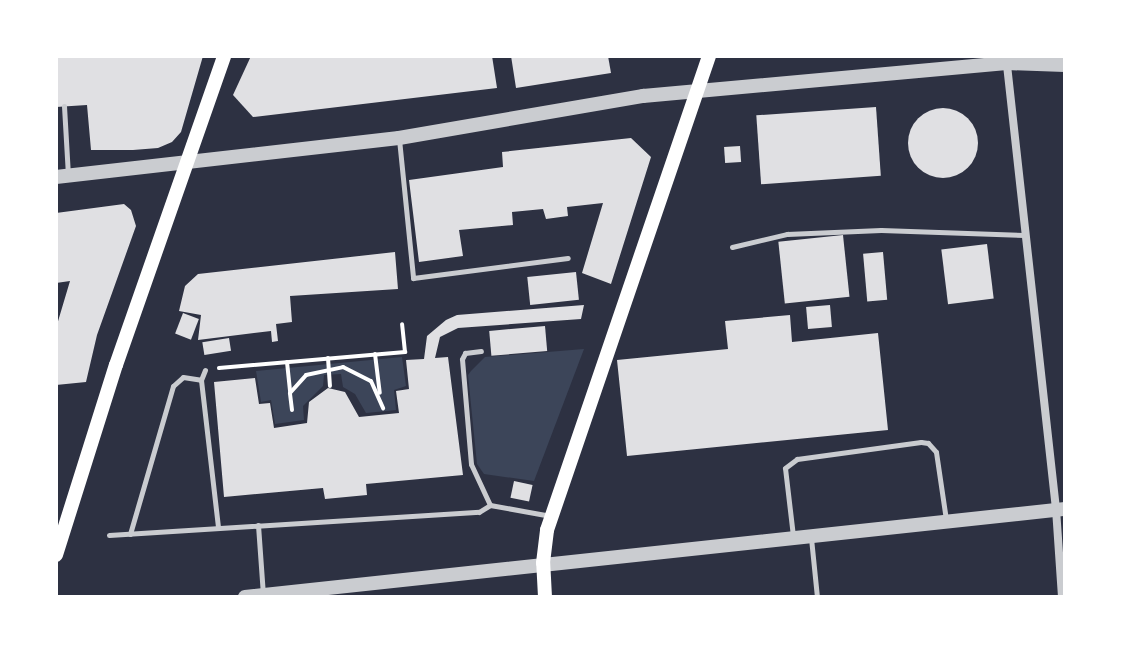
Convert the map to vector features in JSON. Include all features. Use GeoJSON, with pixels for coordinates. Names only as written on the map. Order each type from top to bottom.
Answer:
{"type":"FeatureCollection","features":[{"type":"Feature","properties":{"kind":"main road"},"geometry":{"type":"LineString","coordinates":[[56,555],[116,365],[224,56]]}},
{"type":"Feature","properties":{"kind":"main road"},"geometry":{"type":"LineString","coordinates":[[545,597],[543,563],[552,517],[709,56]]}},
{"type":"Feature","properties":{"kind":"street"},"geometry":{"type":"LineString","coordinates":[[62,177],[399,138],[643,96],[1006,60],[1065,65]]}},
{"type":"Feature","properties":{"kind":"street"},"geometry":{"type":"LineString","coordinates":[[1006,60],[1024,235],[1061,509],[1062,597]]}},
{"type":"Feature","properties":{"kind":"street"},"geometry":{"type":"LineString","coordinates":[[245,597],[1061,509]]}},
{"type":"Feature","properties":{"kind":"lane"},"geometry":{"type":"LineString","coordinates":[[62,177],[64,106]]}},
{"type":"Feature","properties":{"kind":"lane"},"geometry":{"type":"LineString","coordinates":[[56,122],[65,122]]}},
{"type":"Feature","properties":{"kind":"lane"},"geometry":{"type":"LineString","coordinates":[[399,138],[413,278],[568,258]]}},
{"type":"Feature","properties":{"kind":"lane"},"geometry":{"type":"LineString","coordinates":[[732,247],[787,234],[881,230],[1024,235]]}},
{"type":"Feature","properties":{"kind":"lane"},"geometry":{"type":"LineString","coordinates":[[481,351],[465,353],[462,359],[466,434],[471,464],[490,505]]}},
{"type":"Feature","properties":{"kind":"lane"},"geometry":{"type":"LineString","coordinates":[[205,370],[201,380],[218,528]]}},
{"type":"Feature","properties":{"kind":"lane"},"geometry":{"type":"LineString","coordinates":[[130,534],[173,386],[183,377],[201,380]]}},
{"type":"Feature","properties":{"kind":"lane"},"geometry":{"type":"LineString","coordinates":[[793,537],[785,468],[797,459],[921,442],[928,443],[936,452],[946,520]]}},
{"type":"Feature","properties":{"kind":"lane"},"geometry":{"type":"LineString","coordinates":[[109,535],[479,512],[490,505],[552,517]]}},
{"type":"Feature","properties":{"kind":"lane"},"geometry":{"type":"LineString","coordinates":[[258,525],[263,595]]}},
{"type":"Feature","properties":{"kind":"lane"},"geometry":{"type":"LineString","coordinates":[[810,535],[817,597]]}},
{"type":"Feature","properties":{"kind":"path"},"geometry":{"type":"LineString","coordinates":[[205,370],[405,352],[402,324]]}},
{"type":"Feature","properties":{"kind":"path"},"geometry":{"type":"LineString","coordinates":[[375,354],[383,408]]}},
{"type":"Feature","properties":{"kind":"path"},"geometry":{"type":"LineString","coordinates":[[328,358],[330,386]]}},
{"type":"Feature","properties":{"kind":"path"},"geometry":{"type":"LineString","coordinates":[[287,362],[292,410]]}},
{"type":"Feature","properties":{"kind":"path"},"geometry":{"type":"LineString","coordinates":[[290,393],[306,375],[329,368],[352,369],[371,381],[380,395]]}},
{"type":"Feature","properties":{"kind":"shaded area"},"geometry":{"type":"Polygon","coordinates":[[[584,349],[534,481],[484,474],[477,464],[468,375],[471,371],[485,357],[584,349]]]}},
{"type":"Feature","properties":{"kind":"shaded area"},"geometry":{"type":"Polygon","coordinates":[[[402,357],[406,386],[394,390],[396,410],[366,413],[355,394],[343,387],[341,374],[324,375],[323,386],[303,406],[304,420],[275,424],[271,400],[261,402],[256,371],[402,357]]]}},
{"type":"Feature","properties":{"kind":"building"},"geometry":{"type":"Polygon","coordinates":[[[56,56],[203,56],[181,132],[172,142],[158,148],[91,150],[87,105],[56,107],[56,56]]]}},
{"type":"Feature","properties":{"kind":"building"},"geometry":{"type":"Polygon","coordinates":[[[251,56],[492,56],[497,88],[253,117],[233,95],[251,56]]]}},
{"type":"Feature","properties":{"kind":"building"},"geometry":{"type":"Polygon","coordinates":[[[511,56],[608,56],[611,73],[516,88],[511,56]]]}},
{"type":"Feature","properties":{"kind":"building"},"geometry":{"type":"Polygon","coordinates":[[[876,107],[881,176],[761,184],[756,115],[876,107]]]}},
{"type":"Feature","properties":{"kind":"building"},"geometry":{"type":"Polygon","coordinates":[[[950,108],[972,123],[978,143],[976,157],[968,168],[957,176],[936,178],[918,168],[910,157],[908,136],[918,118],[929,110],[950,108]]]}},
{"type":"Feature","properties":{"kind":"building"},"geometry":{"type":"Polygon","coordinates":[[[631,138],[651,157],[611,284],[582,273],[603,203],[567,207],[568,216],[546,219],[543,209],[512,212],[513,225],[459,230],[463,256],[419,262],[409,180],[503,167],[502,152],[631,138]]]}},
{"type":"Feature","properties":{"kind":"building"},"geometry":{"type":"Polygon","coordinates":[[[740,146],[741,162],[725,163],[724,147],[740,146]]]}},
{"type":"Feature","properties":{"kind":"building"},"geometry":{"type":"Polygon","coordinates":[[[124,204],[131,210],[136,226],[97,335],[86,382],[56,385],[56,328],[70,281],[56,283],[56,213],[124,204]]]}},
{"type":"Feature","properties":{"kind":"building"},"geometry":{"type":"Polygon","coordinates":[[[843,235],[849,297],[785,303],[778,242],[843,235]]]}},
{"type":"Feature","properties":{"kind":"building"},"geometry":{"type":"Polygon","coordinates":[[[987,244],[994,299],[948,304],[941,250],[987,244]]]}},
{"type":"Feature","properties":{"kind":"building"},"geometry":{"type":"Polygon","coordinates":[[[395,252],[398,289],[290,296],[292,322],[276,324],[278,341],[272,342],[271,331],[198,340],[201,315],[179,311],[185,286],[198,274],[395,252]]]}},
{"type":"Feature","properties":{"kind":"building"},"geometry":{"type":"Polygon","coordinates":[[[883,252],[887,300],[867,302],[863,254],[883,252]]]}},
{"type":"Feature","properties":{"kind":"building"},"geometry":{"type":"Polygon","coordinates":[[[576,272],[579,300],[530,305],[527,277],[576,272]]]}},
{"type":"Feature","properties":{"kind":"building"},"geometry":{"type":"Polygon","coordinates":[[[584,305],[581,319],[458,328],[440,337],[435,358],[448,357],[463,475],[366,484],[367,495],[325,499],[323,488],[224,497],[214,382],[255,378],[259,404],[270,403],[274,428],[307,423],[309,402],[328,388],[345,392],[359,417],[399,413],[396,391],[409,389],[406,360],[424,359],[427,336],[446,320],[457,315],[584,305]]]}},
{"type":"Feature","properties":{"kind":"building"},"geometry":{"type":"Polygon","coordinates":[[[830,305],[832,327],[808,329],[806,307],[830,305]]]}},
{"type":"Feature","properties":{"kind":"building"},"geometry":{"type":"Polygon","coordinates":[[[183,313],[199,319],[191,340],[175,334],[183,313]]]}},
{"type":"Feature","properties":{"kind":"building"},"geometry":{"type":"Polygon","coordinates":[[[790,315],[792,342],[878,333],[888,430],[627,456],[617,360],[728,349],[725,321],[790,315]]]}},
{"type":"Feature","properties":{"kind":"building"},"geometry":{"type":"Polygon","coordinates":[[[545,326],[547,351],[491,356],[489,331],[545,326]]]}},
{"type":"Feature","properties":{"kind":"building"},"geometry":{"type":"Polygon","coordinates":[[[229,338],[231,351],[204,355],[202,342],[229,338]]]}},
{"type":"Feature","properties":{"kind":"building"},"geometry":{"type":"Polygon","coordinates":[[[514,481],[533,485],[529,502],[510,498],[514,481]]]}}]}
